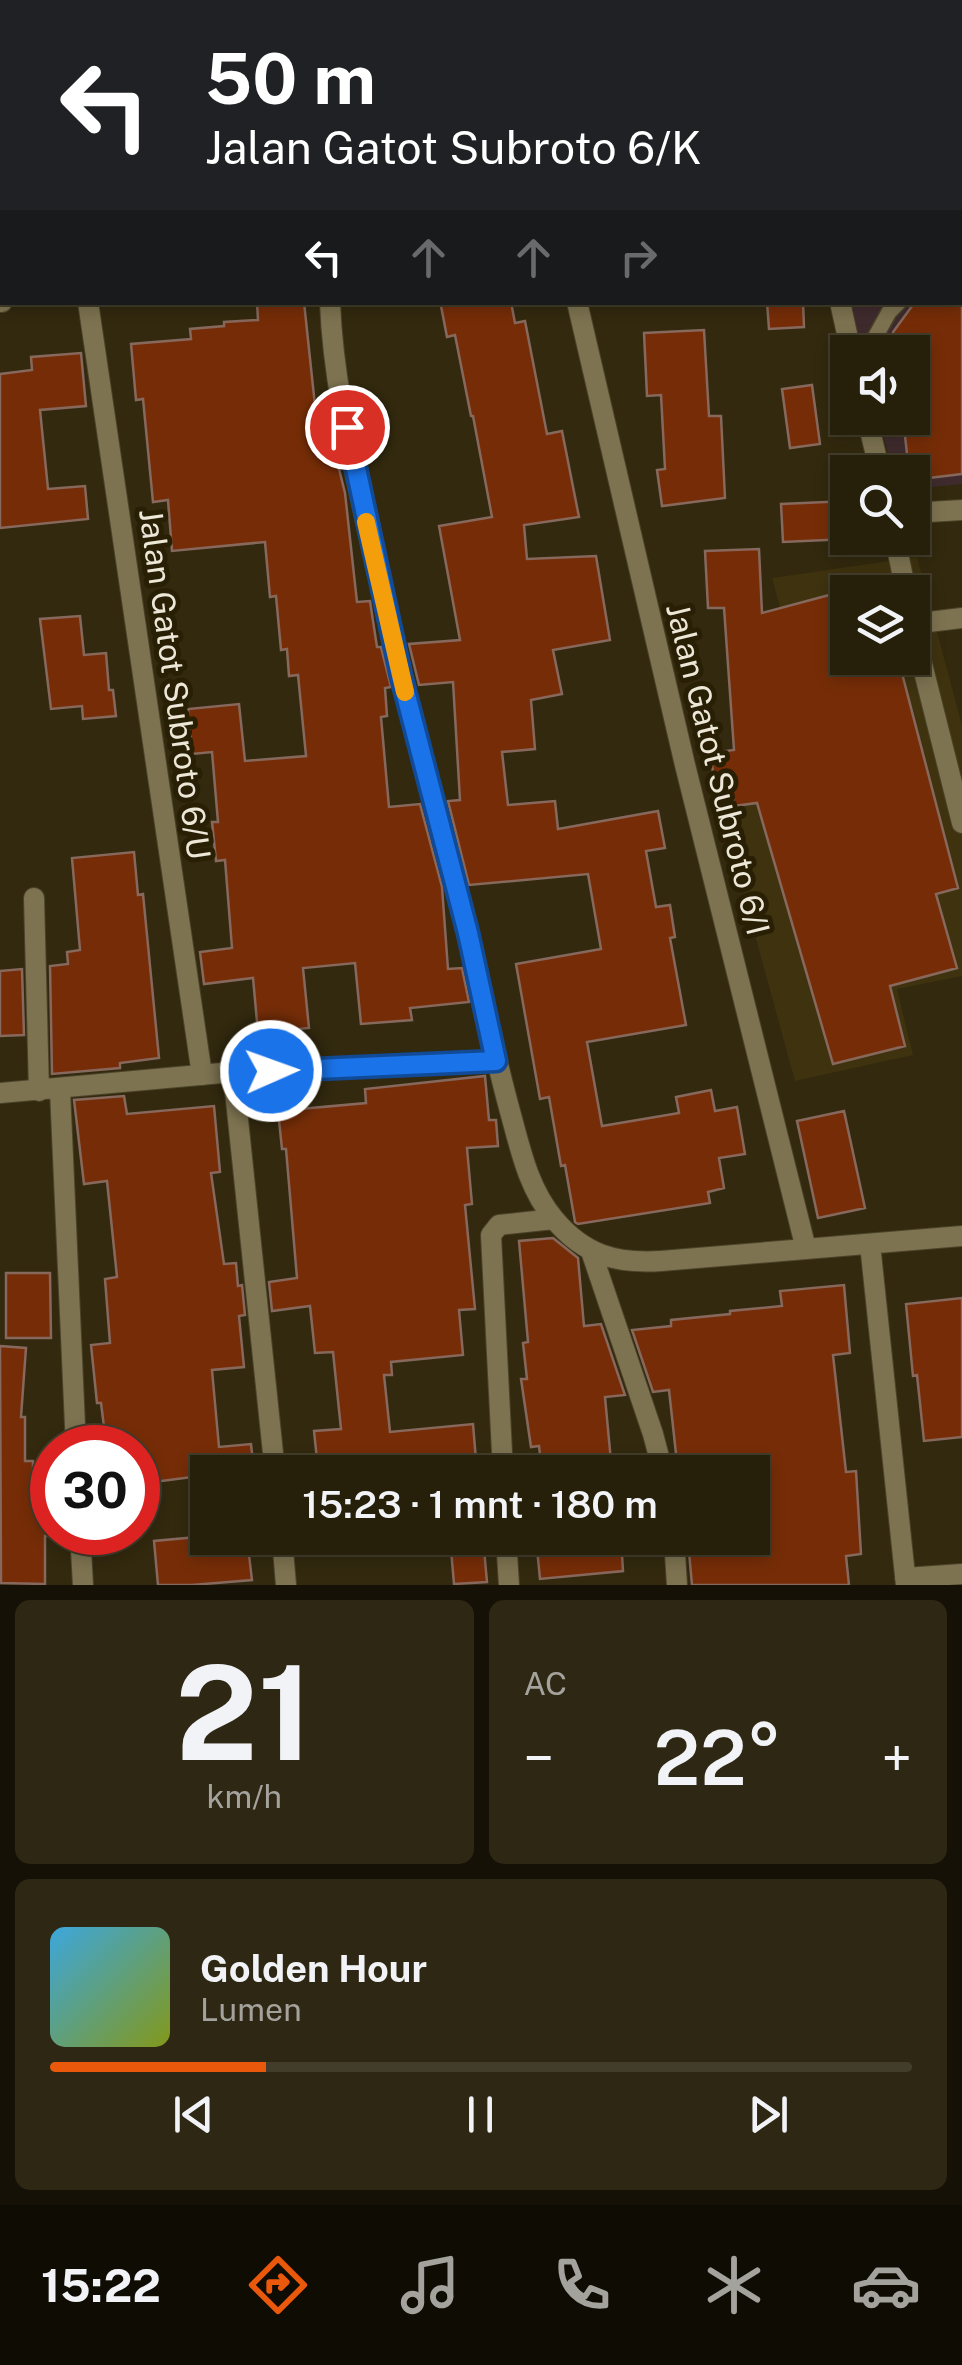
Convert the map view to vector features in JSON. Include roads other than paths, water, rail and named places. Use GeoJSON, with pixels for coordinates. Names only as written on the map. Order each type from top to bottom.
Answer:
{"type":"FeatureCollection","features":[{"type":"Feature","properties":{"kind":"street","name":"Jalan Gatot Subroto 6/U"},"geometry":{"type":"LineString","coordinates":[[88,305],[202,1074]]}},
{"type":"Feature","properties":{"kind":"street"},"geometry":{"type":"LineString","coordinates":[[330,305],[334,362],[401,676],[524,1167],[554,1219],[591,1251],[618,1261],[646,1262],[962,1236]]}},
{"type":"Feature","properties":{"kind":"street","name":"Jalan Gatot Subroto 6/I"},"geometry":{"type":"LineString","coordinates":[[578,305],[685,765],[806,1249]]}},
{"type":"Feature","properties":{"kind":"street"},"geometry":{"type":"LineString","coordinates":[[841,305],[848,335]]}},
{"type":"Feature","properties":{"kind":"street"},"geometry":{"type":"LineString","coordinates":[[930,512],[962,510]]}},
{"type":"Feature","properties":{"kind":"street"},"geometry":{"type":"LineString","coordinates":[[930,622],[962,618]]}},
{"type":"Feature","properties":{"kind":"street"},"geometry":{"type":"LineString","coordinates":[[925,675],[962,823]]}},
{"type":"Feature","properties":{"kind":"street"},"geometry":{"type":"LineString","coordinates":[[34,898],[74,1425]]}},
{"type":"Feature","properties":{"kind":"street"},"geometry":{"type":"LineString","coordinates":[[0,1094],[202,1074],[496,1061]]}},
{"type":"Feature","properties":{"kind":"street"},"geometry":{"type":"LineString","coordinates":[[234,1072],[273,1455]]}},
{"type":"Feature","properties":{"kind":"street"},"geometry":{"type":"LineString","coordinates":[[502,1455],[492,1235],[499,1225],[554,1219]]}},
{"type":"Feature","properties":{"kind":"street"},"geometry":{"type":"LineString","coordinates":[[870,1244],[905,1582],[962,1574]]}},
{"type":"Feature","properties":{"kind":"street"},"geometry":{"type":"LineString","coordinates":[[591,1251],[659,1455]]}},
{"type":"Feature","properties":{"kind":"street"},"geometry":{"type":"LineString","coordinates":[[81,1555],[83,1585]]}},
{"type":"Feature","properties":{"kind":"street"},"geometry":{"type":"LineString","coordinates":[[283,1555],[286,1585]]}},
{"type":"Feature","properties":{"kind":"street"},"geometry":{"type":"LineString","coordinates":[[507,1555],[509,1585]]}},
{"type":"Feature","properties":{"kind":"street"},"geometry":{"type":"LineString","coordinates":[[675,1555],[677,1585]]}},
{"type":"Feature","properties":{"kind":"lane"},"geometry":{"type":"LineString","coordinates":[[877,335],[896,305]]}}]}
